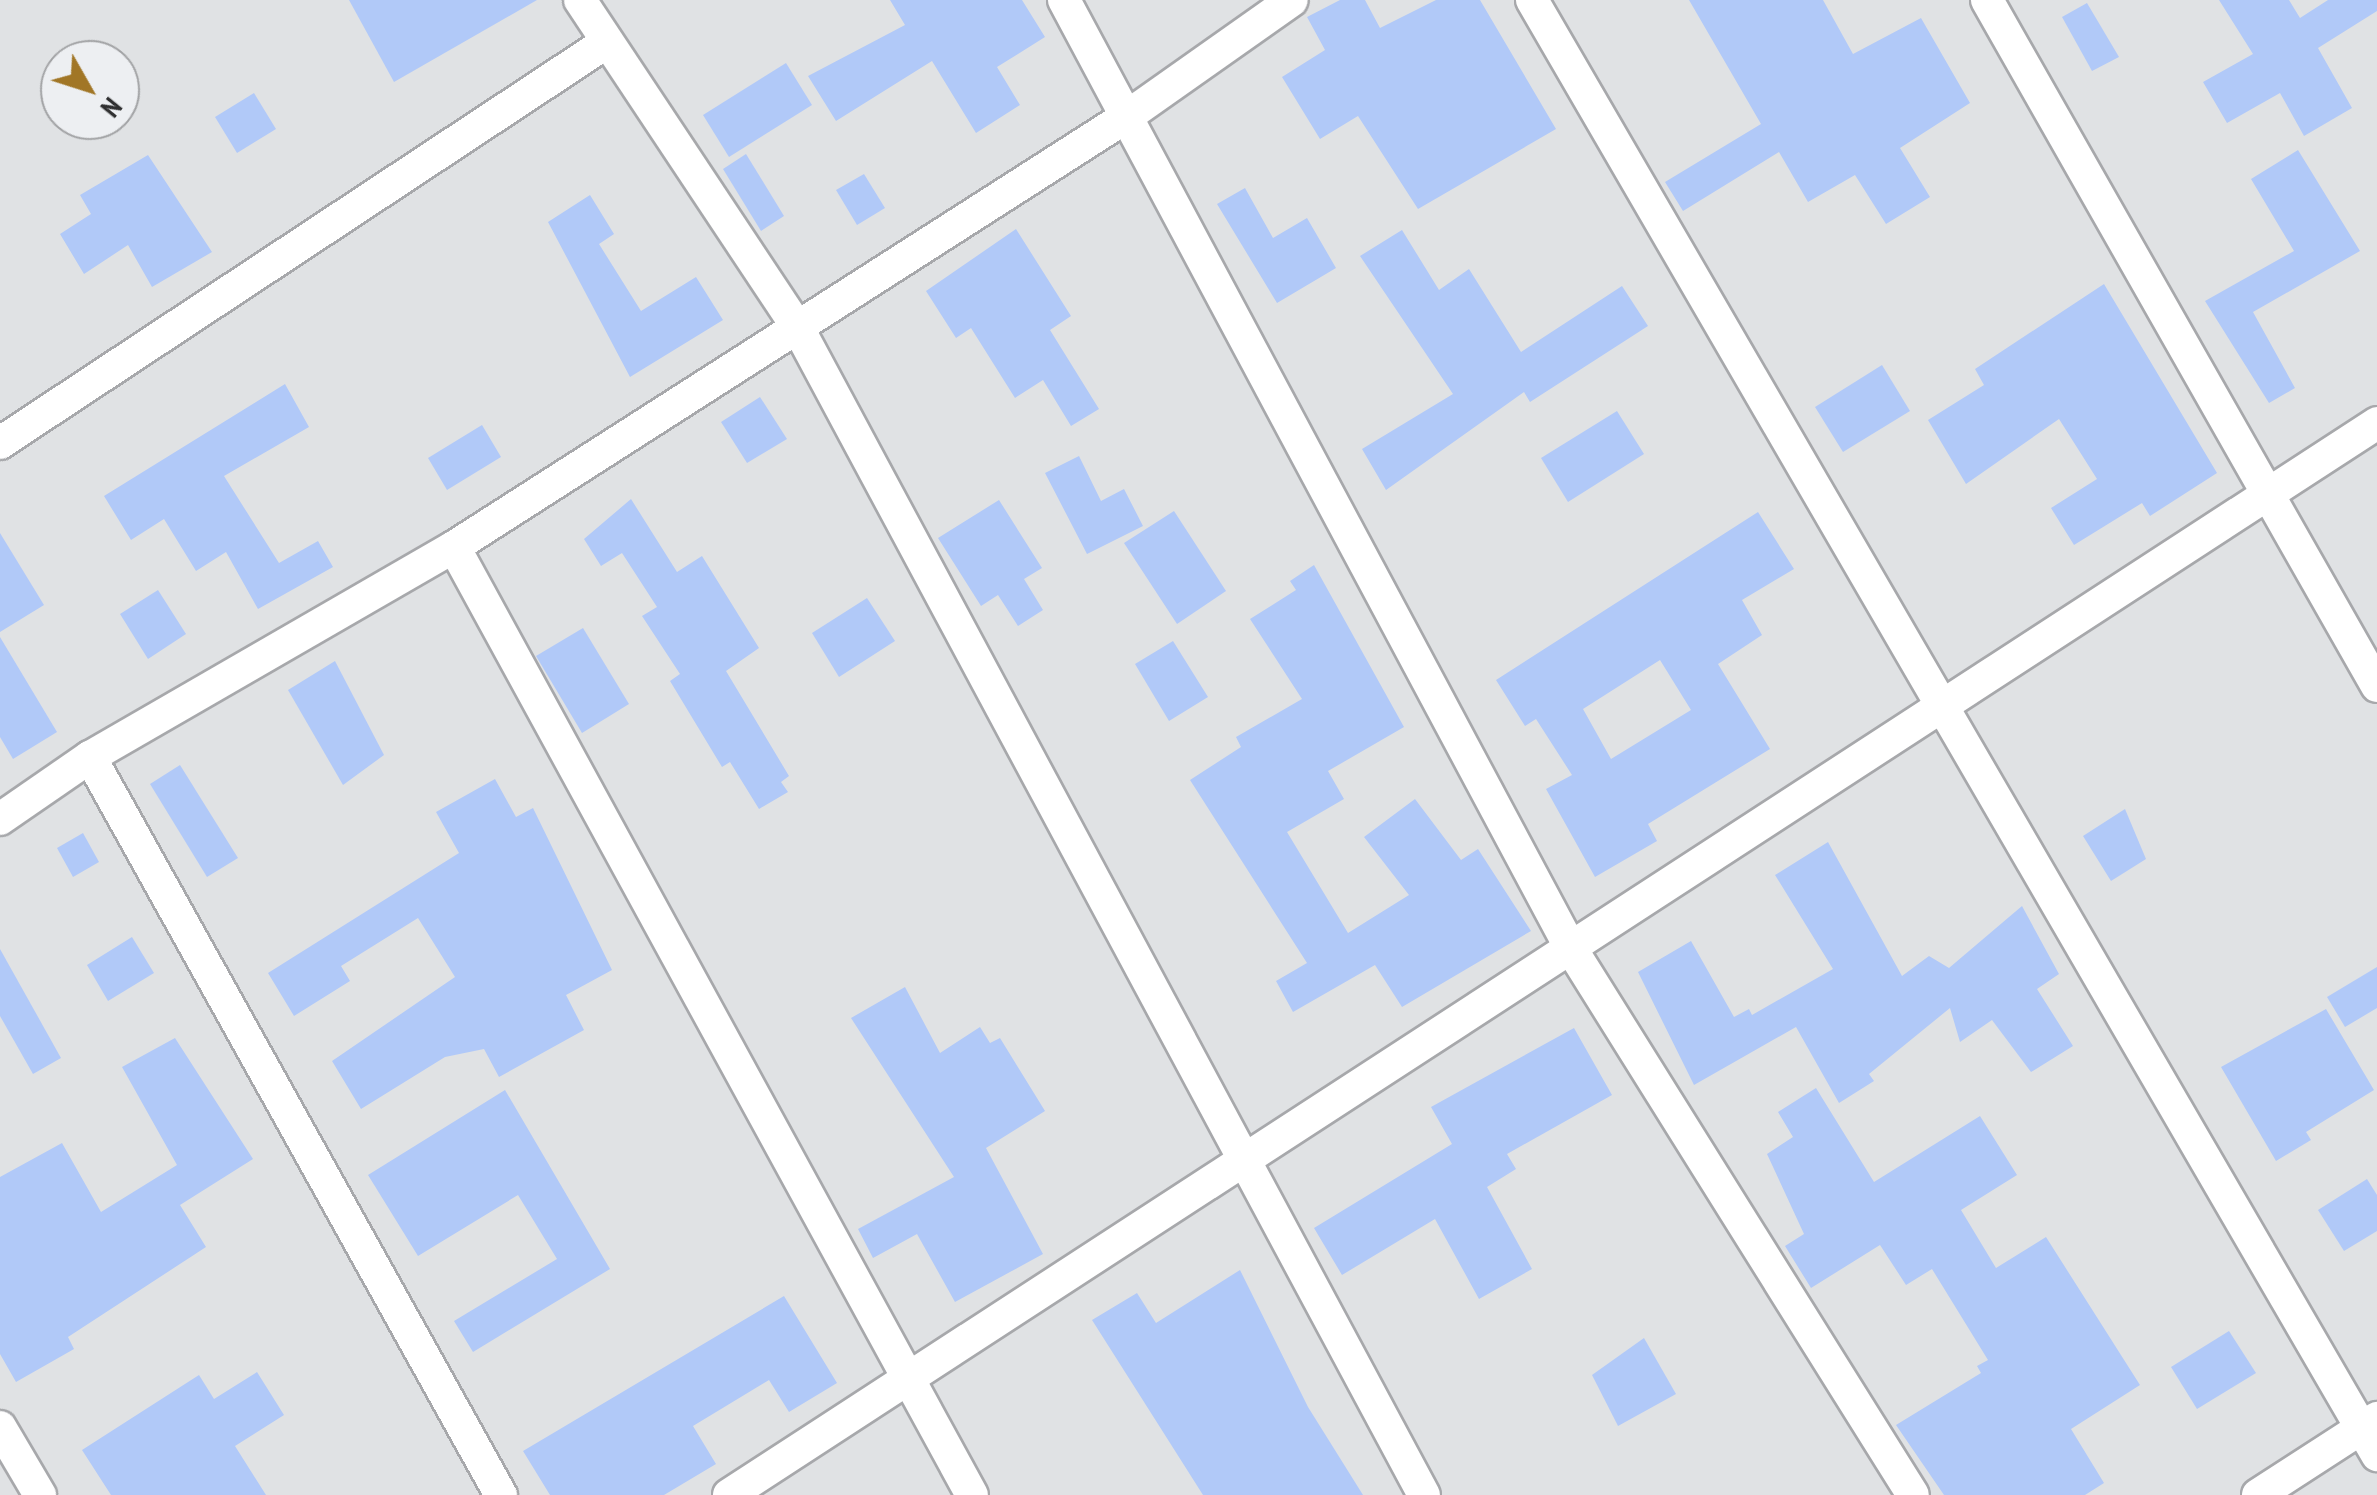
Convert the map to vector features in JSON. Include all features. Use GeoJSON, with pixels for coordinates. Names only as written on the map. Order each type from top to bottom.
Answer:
{"type":"FeatureCollection","features":[{"type":"Feature","properties":{"kind":"street"},"geometry":{"type":"LineString","coordinates":[[580,0],[798,328],[1424,1495]]}},
{"type":"Feature","properties":{"kind":"street"},"geometry":{"type":"LineString","coordinates":[[1064,0],[1570,947],[1913,1495]]}},
{"type":"Feature","properties":{"kind":"street"},"geometry":{"type":"LineString","coordinates":[[0,819],[90,757],[454,547],[1129,116],[1292,0]]}},
{"type":"Feature","properties":{"kind":"street"},"geometry":{"type":"LineString","coordinates":[[1532,0],[1939,704],[2372,1434],[2258,1495]]}},
{"type":"Feature","properties":{"kind":"street"},"geometry":{"type":"LineString","coordinates":[[1987,0],[2262,492],[2377,686]]}},
{"type":"Feature","properties":{"kind":"street"},"geometry":{"type":"LineString","coordinates":[[0,442],[607,42]]}},
{"type":"Feature","properties":{"kind":"street"},"geometry":{"type":"LineString","coordinates":[[729,1495],[1247,1162],[2262,492],[2377,422]]}},
{"type":"Feature","properties":{"kind":"street"},"geometry":{"type":"LineString","coordinates":[[454,547],[905,1379],[972,1495]]}},
{"type":"Feature","properties":{"kind":"street"},"geometry":{"type":"LineString","coordinates":[[90,757],[501,1495]]}},
{"type":"Feature","properties":{"kind":"street"},"geometry":{"type":"LineString","coordinates":[[0,1427],[40,1495]]}},
{"type":"Feature","properties":{"kind":"building"},"geometry":{"type":"Polygon","coordinates":[[[349,0],[537,0],[394,82],[349,0]]]}},
{"type":"Feature","properties":{"kind":"building"},"geometry":{"type":"Polygon","coordinates":[[[890,0],[1022,0],[1045,37],[997,67],[1020,105],[976,133],[932,61],[836,121],[808,76],[905,25],[890,0]]]}},
{"type":"Feature","properties":{"kind":"building"},"geometry":{"type":"Polygon","coordinates":[[[1340,0],[1365,0],[1380,28],[1436,0],[1480,0],[1556,129],[1418,209],[1358,116],[1320,139],[1282,77],[1325,50],[1307,17],[1340,0]]]}},
{"type":"Feature","properties":{"kind":"building"},"geometry":{"type":"Polygon","coordinates":[[[1689,0],[1823,0],[1853,54],[1921,18],[1970,103],[1900,148],[1930,197],[1886,224],[1855,175],[1808,202],[1779,152],[1683,211],[1665,182],[1761,124],[1689,0]]]}},
{"type":"Feature","properties":{"kind":"building"},"geometry":{"type":"Polygon","coordinates":[[[2219,0],[2289,0],[2300,18],[2328,0],[2377,0],[2377,11],[2318,48],[2352,108],[2304,136],[2280,93],[2227,123],[2203,82],[2253,54],[2219,0]]]}},
{"type":"Feature","properties":{"kind":"building"},"geometry":{"type":"Polygon","coordinates":[[[2087,3],[2119,57],[2092,71],[2062,17],[2087,3]]]}},
{"type":"Feature","properties":{"kind":"building"},"geometry":{"type":"Polygon","coordinates":[[[786,63],[812,105],[729,157],[703,115],[786,63]]]}},
{"type":"Feature","properties":{"kind":"building"},"geometry":{"type":"Polygon","coordinates":[[[254,93],[276,129],[237,153],[215,117],[254,93]]]}},
{"type":"Feature","properties":{"kind":"building"},"geometry":{"type":"Polygon","coordinates":[[[2298,150],[2360,251],[2253,312],[2295,388],[2269,403],[2205,301],[2294,251],[2251,179],[2298,150]]]}},
{"type":"Feature","properties":{"kind":"building"},"geometry":{"type":"Polygon","coordinates":[[[746,154],[784,216],[761,231],[723,169],[746,154]]]}},
{"type":"Feature","properties":{"kind":"building"},"geometry":{"type":"Polygon","coordinates":[[[148,155],[212,252],[152,287],[128,245],[84,274],[60,234],[91,214],[80,195],[148,155]]]}},
{"type":"Feature","properties":{"kind":"building"},"geometry":{"type":"Polygon","coordinates":[[[864,174],[885,208],[857,225],[836,190],[864,174]]]}},
{"type":"Feature","properties":{"kind":"building"},"geometry":{"type":"Polygon","coordinates":[[[1245,188],[1273,238],[1307,218],[1336,268],[1277,303],[1217,204],[1245,188]]]}},
{"type":"Feature","properties":{"kind":"building"},"geometry":{"type":"Polygon","coordinates":[[[590,195],[614,234],[599,244],[641,311],[696,277],[723,320],[630,377],[548,222],[590,195]]]}},
{"type":"Feature","properties":{"kind":"building"},"geometry":{"type":"Polygon","coordinates":[[[1016,229],[1071,316],[1050,330],[1099,409],[1071,426],[1043,380],[1015,398],[971,328],[956,338],[926,291],[1016,229]]]}},
{"type":"Feature","properties":{"kind":"building"},"geometry":{"type":"Polygon","coordinates":[[[1402,230],[1439,290],[1469,269],[1521,352],[1622,286],[1648,326],[1530,402],[1524,392],[1386,490],[1362,449],[1453,394],[1360,256],[1402,230]]]}},
{"type":"Feature","properties":{"kind":"building"},"geometry":{"type":"Polygon","coordinates":[[[2104,284],[2217,473],[2150,516],[2142,503],[2074,545],[2051,508],[2097,479],[2059,419],[1966,484],[1928,420],[1984,385],[1975,369],[2104,284]]]}},
{"type":"Feature","properties":{"kind":"building"},"geometry":{"type":"Polygon","coordinates":[[[1882,365],[1910,411],[1843,452],[1815,407],[1882,365]]]}},
{"type":"Feature","properties":{"kind":"building"},"geometry":{"type":"Polygon","coordinates":[[[285,384],[309,427],[224,476],[279,563],[318,541],[333,567],[258,609],[226,552],[196,571],[164,519],[131,540],[104,496],[285,384]]]}},
{"type":"Feature","properties":{"kind":"building"},"geometry":{"type":"Polygon","coordinates":[[[760,397],[787,439],[747,463],[721,422],[760,397]]]}},
{"type":"Feature","properties":{"kind":"building"},"geometry":{"type":"Polygon","coordinates":[[[1617,411],[1644,454],[1568,502],[1541,458],[1617,411]]]}},
{"type":"Feature","properties":{"kind":"building"},"geometry":{"type":"Polygon","coordinates":[[[482,425],[501,457],[447,490],[428,458],[482,425]]]}},
{"type":"Feature","properties":{"kind":"building"},"geometry":{"type":"Polygon","coordinates":[[[1079,456],[1101,501],[1124,489],[1143,526],[1087,554],[1045,473],[1079,456]]]}},
{"type":"Feature","properties":{"kind":"building"},"geometry":{"type":"Polygon","coordinates":[[[631,499],[677,572],[702,556],[759,648],[726,671],[789,776],[781,782],[788,792],[759,809],[730,762],[722,767],[670,681],[680,674],[642,616],[657,607],[622,553],[601,566],[584,539],[631,499]]]}},
{"type":"Feature","properties":{"kind":"building"},"geometry":{"type":"Polygon","coordinates":[[[999,500],[1042,568],[1024,579],[1043,610],[1018,626],[998,595],[981,606],[938,538],[999,500]]]}},
{"type":"Feature","properties":{"kind":"building"},"geometry":{"type":"Polygon","coordinates":[[[1174,511],[1226,591],[1177,624],[1124,543],[1174,511]]]}},
{"type":"Feature","properties":{"kind":"building"},"geometry":{"type":"Polygon","coordinates":[[[1758,512],[1794,569],[1742,600],[1762,635],[1718,664],[1770,749],[1648,824],[1657,841],[1595,877],[1546,789],[1572,775],[1536,719],[1525,726],[1496,680],[1758,512]],[[1660,660],[1583,709],[1611,759],[1691,710],[1660,660]]]}},
{"type":"Feature","properties":{"kind":"building"},"geometry":{"type":"Polygon","coordinates":[[[0,533],[44,605],[0,632],[0,533]]]}},
{"type":"Feature","properties":{"kind":"building"},"geometry":{"type":"Polygon","coordinates":[[[1314,565],[1404,727],[1328,771],[1344,799],[1287,832],[1348,933],[1409,895],[1364,837],[1415,799],[1461,860],[1478,849],[1531,931],[1402,1007],[1375,965],[1293,1012],[1276,981],[1307,963],[1190,780],[1241,747],[1236,737],[1302,699],[1250,619],[1296,590],[1290,581],[1314,565]]]}},
{"type":"Feature","properties":{"kind":"building"},"geometry":{"type":"Polygon","coordinates":[[[158,590],[186,634],[148,659],[120,614],[158,590]]]}},
{"type":"Feature","properties":{"kind":"building"},"geometry":{"type":"Polygon","coordinates":[[[867,598],[895,641],[839,677],[812,633],[867,598]]]}},
{"type":"Feature","properties":{"kind":"building"},"geometry":{"type":"Polygon","coordinates":[[[583,628],[629,704],[582,733],[536,656],[583,628]]]}},
{"type":"Feature","properties":{"kind":"building"},"geometry":{"type":"Polygon","coordinates":[[[0,637],[57,732],[13,759],[0,737],[0,637]]]}},
{"type":"Feature","properties":{"kind":"building"},"geometry":{"type":"Polygon","coordinates":[[[1173,641],[1208,697],[1169,721],[1135,664],[1173,641]]]}},
{"type":"Feature","properties":{"kind":"building"},"geometry":{"type":"Polygon","coordinates":[[[335,661],[384,755],[343,785],[288,690],[335,661]]]}},
{"type":"Feature","properties":{"kind":"building"},"geometry":{"type":"Polygon","coordinates":[[[180,765],[238,858],[207,877],[150,784],[180,765]]]}},
{"type":"Feature","properties":{"kind":"building"},"geometry":{"type":"Polygon","coordinates":[[[495,779],[516,817],[533,808],[612,970],[566,995],[584,1030],[499,1077],[484,1049],[445,1057],[361,1109],[332,1061],[455,977],[418,918],[341,966],[350,981],[294,1016],[268,973],[459,853],[436,812],[495,779]]]}},
{"type":"Feature","properties":{"kind":"building"},"geometry":{"type":"Polygon","coordinates":[[[2125,809],[2146,859],[2111,881],[2083,836],[2125,809]]]}},
{"type":"Feature","properties":{"kind":"building"},"geometry":{"type":"Polygon","coordinates":[[[83,833],[99,862],[73,877],[57,848],[83,833]]]}},
{"type":"Feature","properties":{"kind":"building"},"geometry":{"type":"Polygon","coordinates":[[[1828,842],[1902,976],[1929,956],[1949,968],[2022,906],[2059,974],[2037,989],[2073,1046],[2031,1072],[1992,1020],[1960,1042],[1950,1008],[1869,1074],[1874,1081],[1839,1103],[1796,1027],[1694,1085],[1638,972],[1691,941],[1734,1017],[1749,1009],[1752,1015],[1833,969],[1775,875],[1828,842]]]}},
{"type":"Feature","properties":{"kind":"building"},"geometry":{"type":"Polygon","coordinates":[[[132,937],[154,973],[108,1001],[87,965],[132,937]]]}},
{"type":"Feature","properties":{"kind":"building"},"geometry":{"type":"Polygon","coordinates":[[[0,949],[61,1058],[33,1074],[0,1016],[0,949]]]}},
{"type":"Feature","properties":{"kind":"building"},"geometry":{"type":"Polygon","coordinates":[[[2377,967],[2377,1008],[2345,1027],[2327,997],[2377,967]]]}},
{"type":"Feature","properties":{"kind":"building"},"geometry":{"type":"Polygon","coordinates":[[[905,987],[940,1053],[980,1027],[990,1043],[1000,1038],[1045,1111],[986,1148],[1043,1254],[955,1302],[917,1234],[873,1258],[858,1229],[954,1177],[851,1018],[905,987]]]}},
{"type":"Feature","properties":{"kind":"building"},"geometry":{"type":"Polygon","coordinates":[[[2326,1009],[2374,1090],[2306,1132],[2311,1140],[2276,1161],[2221,1067],[2326,1009]]]}},
{"type":"Feature","properties":{"kind":"building"},"geometry":{"type":"Polygon","coordinates":[[[1574,1028],[1612,1095],[1507,1154],[1516,1169],[1487,1187],[1532,1269],[1479,1299],[1435,1219],[1342,1275],[1314,1228],[1452,1144],[1431,1107],[1574,1028]]]}},
{"type":"Feature","properties":{"kind":"building"},"geometry":{"type":"Polygon","coordinates":[[[175,1038],[253,1159],[180,1205],[206,1247],[68,1337],[74,1349],[16,1382],[0,1354],[0,1177],[62,1143],[101,1212],[177,1165],[122,1067],[175,1038]]]}},
{"type":"Feature","properties":{"kind":"building"},"geometry":{"type":"Polygon","coordinates":[[[1816,1088],[1874,1182],[1980,1116],[2017,1175],[1961,1210],[1996,1268],[2046,1237],[2140,1385],[2071,1429],[2104,1483],[2085,1495],[1944,1495],[1896,1425],[1981,1373],[1977,1366],[1988,1360],[1932,1269],[1906,1285],[1880,1245],[1811,1288],[1785,1246],[1804,1234],[1767,1154],[1793,1137],[1778,1112],[1816,1088]]]}},
{"type":"Feature","properties":{"kind":"building"},"geometry":{"type":"Polygon","coordinates":[[[505,1090],[610,1269],[473,1352],[454,1321],[557,1259],[518,1195],[418,1256],[368,1175],[505,1090]]]}},
{"type":"Feature","properties":{"kind":"building"},"geometry":{"type":"Polygon","coordinates":[[[2367,1179],[2377,1195],[2377,1231],[2344,1251],[2318,1210],[2367,1179]]]}},
{"type":"Feature","properties":{"kind":"building"},"geometry":{"type":"Polygon","coordinates":[[[1240,1270],[1308,1407],[1363,1495],[1203,1495],[1092,1320],[1137,1293],[1156,1323],[1240,1270]]]}},
{"type":"Feature","properties":{"kind":"building"},"geometry":{"type":"Polygon","coordinates":[[[784,1296],[837,1383],[789,1412],[769,1380],[693,1426],[716,1464],[664,1495],[550,1495],[523,1451],[784,1296]]]}},
{"type":"Feature","properties":{"kind":"building"},"geometry":{"type":"Polygon","coordinates":[[[2229,1331],[2256,1373],[2197,1409],[2171,1367],[2229,1331]]]}},
{"type":"Feature","properties":{"kind":"building"},"geometry":{"type":"Polygon","coordinates":[[[1644,1338],[1676,1394],[1618,1426],[1592,1375],[1644,1338]]]}},
{"type":"Feature","properties":{"kind":"building"},"geometry":{"type":"Polygon","coordinates":[[[257,1372],[284,1415],[235,1446],[266,1495],[111,1495],[82,1450],[199,1375],[214,1399],[257,1372]]]}}]}
